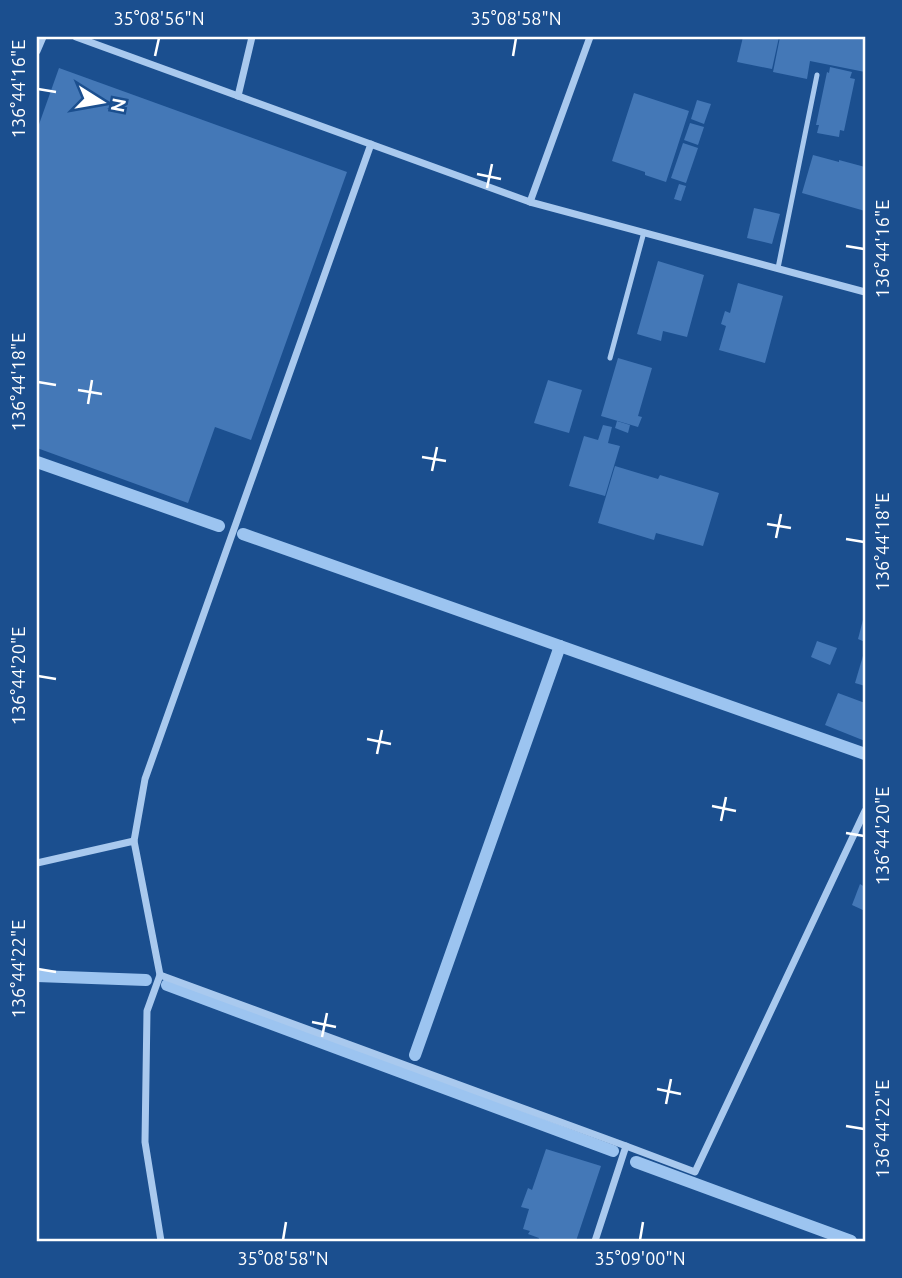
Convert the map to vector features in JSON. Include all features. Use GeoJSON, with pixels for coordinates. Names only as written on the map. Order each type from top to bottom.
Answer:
{"type":"FeatureCollection","features":[{"type":"Feature","properties":{"kind":"street"},"geometry":{"type":"LineString","coordinates":[[37,51],[43,37]]}},
{"type":"Feature","properties":{"kind":"street"},"geometry":{"type":"LineString","coordinates":[[76,37],[530,202],[865,292]]}},
{"type":"Feature","properties":{"kind":"street"},"geometry":{"type":"LineString","coordinates":[[238,96],[252,37]]}},
{"type":"Feature","properties":{"kind":"street"},"geometry":{"type":"LineString","coordinates":[[530,202],[590,37]]}},
{"type":"Feature","properties":{"kind":"street"},"geometry":{"type":"LineString","coordinates":[[161,1241],[145,1142],[147,1011],[160,975],[134,841],[145,779],[370,144]]}},
{"type":"Feature","properties":{"kind":"street"},"geometry":{"type":"LineString","coordinates":[[160,975],[695,1172],[865,811]]}},
{"type":"Feature","properties":{"kind":"street"},"geometry":{"type":"LineString","coordinates":[[37,863],[134,841]]}},
{"type":"Feature","properties":{"kind":"street"},"geometry":{"type":"LineString","coordinates":[[596,1241],[626,1146]]}},
{"type":"Feature","properties":{"kind":"lane"},"geometry":{"type":"LineString","coordinates":[[778,268],[817,75]]}},
{"type":"Feature","properties":{"kind":"lane"},"geometry":{"type":"LineString","coordinates":[[610,358],[644,232]]}},
{"type":"Feature","properties":{"kind":"building"},"geometry":{"type":"Polygon","coordinates":[[[743,37],[779,37],[772,69],[737,62],[743,37]]]}},
{"type":"Feature","properties":{"kind":"building"},"geometry":{"type":"Polygon","coordinates":[[[780,37],[865,37],[865,72],[810,61],[807,79],[773,72],[780,37]]]}},
{"type":"Feature","properties":{"kind":"building"},"geometry":{"type":"Polygon","coordinates":[[[830,67],[852,72],[850,78],[855,79],[844,131],[840,130],[839,137],[817,133],[819,125],[816,125],[830,67]]]}},
{"type":"Feature","properties":{"kind":"building"},"geometry":{"type":"Polygon","coordinates":[[[59,68],[347,172],[251,440],[215,427],[188,503],[37,448],[37,130],[59,68]]]}},
{"type":"Feature","properties":{"kind":"building"},"geometry":{"type":"Polygon","coordinates":[[[634,93],[689,111],[666,182],[612,161],[634,93]]]}},
{"type":"Feature","properties":{"kind":"building"},"geometry":{"type":"Polygon","coordinates":[[[697,100],[711,104],[704,124],[691,119],[697,100]]]}},
{"type":"Feature","properties":{"kind":"building"},"geometry":{"type":"Polygon","coordinates":[[[690,123],[704,127],[698,145],[684,140],[690,123]]]}},
{"type":"Feature","properties":{"kind":"building"},"geometry":{"type":"Polygon","coordinates":[[[683,143],[698,148],[686,183],[671,178],[683,143]]]}},
{"type":"Feature","properties":{"kind":"building"},"geometry":{"type":"Polygon","coordinates":[[[813,155],[865,167],[865,211],[802,193],[813,155]]]}},
{"type":"Feature","properties":{"kind":"building"},"geometry":{"type":"Polygon","coordinates":[[[679,184],[686,186],[681,201],[674,199],[679,184]]]}},
{"type":"Feature","properties":{"kind":"building"},"geometry":{"type":"Polygon","coordinates":[[[754,208],[780,214],[772,244],[747,238],[754,208]]]}},
{"type":"Feature","properties":{"kind":"building"},"geometry":{"type":"Polygon","coordinates":[[[658,261],[704,275],[687,337],[663,331],[661,341],[637,334],[658,261]]]}},
{"type":"Feature","properties":{"kind":"building"},"geometry":{"type":"Polygon","coordinates":[[[738,283],[783,296],[765,363],[719,350],[726,326],[721,324],[725,311],[730,313],[738,283]]]}},
{"type":"Feature","properties":{"kind":"building"},"geometry":{"type":"Polygon","coordinates":[[[618,358],[652,368],[638,416],[642,417],[638,427],[601,416],[618,358]]]}},
{"type":"Feature","properties":{"kind":"building"},"geometry":{"type":"Polygon","coordinates":[[[548,380],[582,390],[569,433],[534,423],[548,380]]]}},
{"type":"Feature","properties":{"kind":"building"},"geometry":{"type":"Polygon","coordinates":[[[617,421],[630,425],[628,433],[615,428],[617,421]]]}},
{"type":"Feature","properties":{"kind":"building"},"geometry":{"type":"Polygon","coordinates":[[[603,425],[612,427],[608,443],[620,446],[605,496],[569,486],[584,436],[598,440],[603,425]]]}},
{"type":"Feature","properties":{"kind":"building"},"geometry":{"type":"Polygon","coordinates":[[[615,466],[658,479],[660,475],[719,493],[703,546],[656,533],[654,540],[598,523],[615,466]]]}},
{"type":"Feature","properties":{"kind":"building"},"geometry":{"type":"Polygon","coordinates":[[[865,616],[865,642],[858,639],[865,616]]]}},
{"type":"Feature","properties":{"kind":"building"},"geometry":{"type":"Polygon","coordinates":[[[817,641],[837,648],[830,665],[811,657],[817,641]]]}},
{"type":"Feature","properties":{"kind":"building"},"geometry":{"type":"Polygon","coordinates":[[[865,649],[865,686],[855,683],[865,649]]]}},
{"type":"Feature","properties":{"kind":"building"},"geometry":{"type":"Polygon","coordinates":[[[838,693],[865,703],[865,741],[825,725],[838,693]]]}},
{"type":"Feature","properties":{"kind":"building"},"geometry":{"type":"Polygon","coordinates":[[[860,884],[865,887],[865,911],[852,905],[860,884]]]}},
{"type":"Feature","properties":{"kind":"building"},"geometry":{"type":"Polygon","coordinates":[[[546,1149],[601,1166],[576,1241],[538,1241],[539,1238],[523,1229],[529,1209],[521,1207],[528,1188],[532,1190],[546,1149]]]}},
{"type":"Feature","properties":{"kind":"waterway"},"geometry":{"type":"LineString","coordinates":[[37,462],[219,526]]}},
{"type":"Feature","properties":{"kind":"waterway"},"geometry":{"type":"LineString","coordinates":[[243,534],[865,754]]}},
{"type":"Feature","properties":{"kind":"waterway"},"geometry":{"type":"LineString","coordinates":[[415,1055],[560,646]]}},
{"type":"Feature","properties":{"kind":"waterway"},"geometry":{"type":"LineString","coordinates":[[37,976],[146,980]]}},
{"type":"Feature","properties":{"kind":"waterway"},"geometry":{"type":"LineString","coordinates":[[167,985],[613,1151]]}},
{"type":"Feature","properties":{"kind":"waterway"},"geometry":{"type":"LineString","coordinates":[[636,1162],[851,1241]]}}]}
